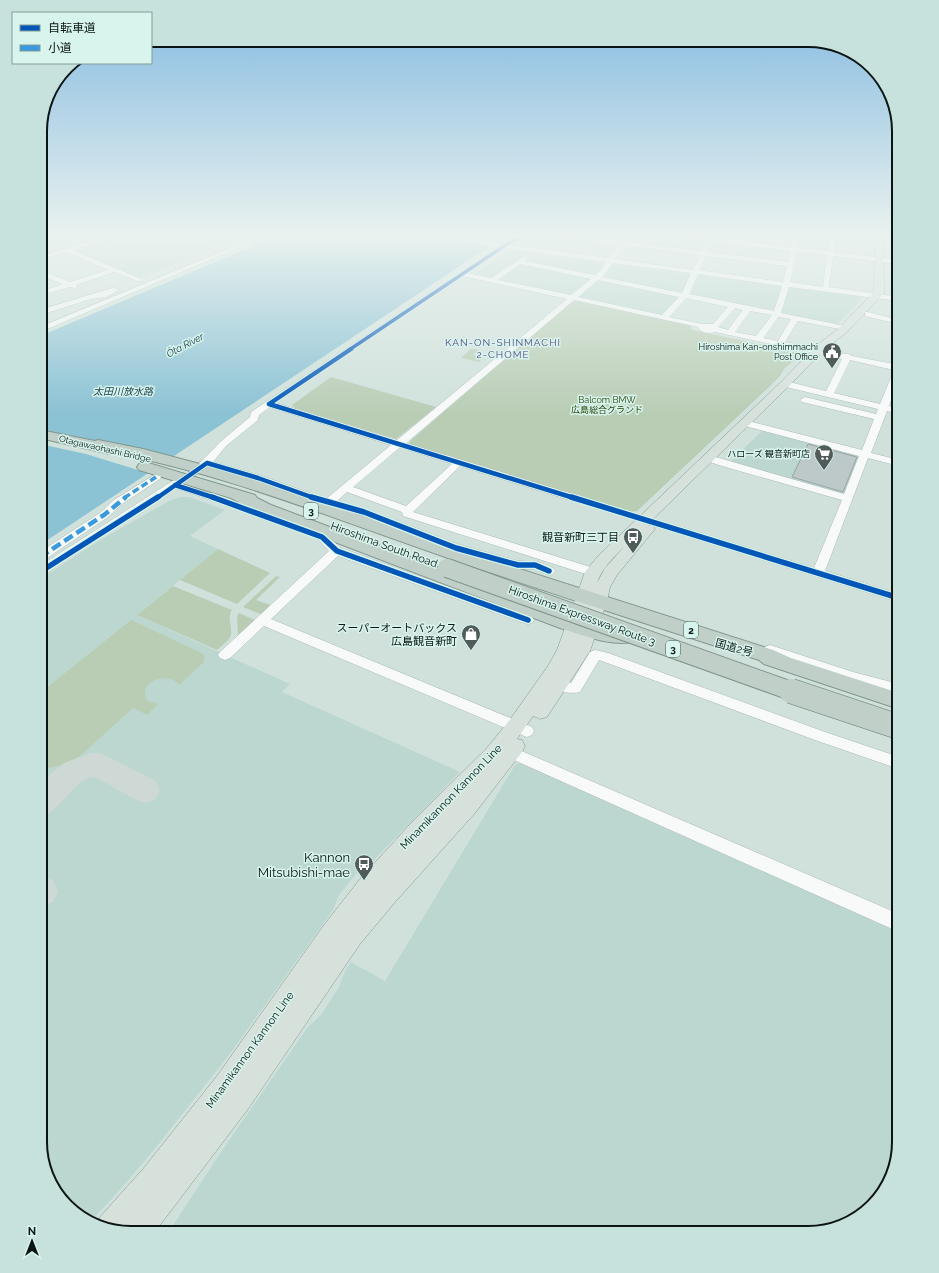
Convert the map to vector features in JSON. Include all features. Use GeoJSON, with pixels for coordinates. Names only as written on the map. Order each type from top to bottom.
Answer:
{"type":"FeatureCollection","features":[{"type":"Feature","properties":{"kind":"highway","name":"Otagawaohashi Bridge"},"geometry":{"type":"LineString","coordinates":[[47,435],[98,445]]}},
{"type":"Feature","properties":{"kind":"highway","name":"Otagawaohashi Bridge"},"geometry":{"type":"LineString","coordinates":[[47,443],[165,468]]}},
{"type":"Feature","properties":{"kind":"highway","name":"Hiroshima South Road"},"geometry":{"type":"LineString","coordinates":[[98,445],[138,452],[165,468],[236,494],[449,565]]}},
{"type":"Feature","properties":{"kind":"highway","name":"Hiroshima South Road"},"geometry":{"type":"LineString","coordinates":[[165,468],[246,488],[449,565]]}},
{"type":"Feature","properties":{"kind":"highway"},"geometry":{"type":"LineString","coordinates":[[165,468],[251,483],[394,528]]}},
{"type":"Feature","properties":{"kind":"highway"},"geometry":{"type":"LineString","coordinates":[[236,494],[265,509],[501,602]]}},
{"type":"Feature","properties":{"kind":"highway","name":"2"},"geometry":{"type":"LineString","coordinates":[[394,528],[592,599]]}},
{"type":"Feature","properties":{"kind":"highway","name":"Hiroshima Expressway Route 3"},"geometry":{"type":"LineString","coordinates":[[449,565],[892,716]]}},
{"type":"Feature","properties":{"kind":"highway","name":"Hiroshima Expressway Route 3"},"geometry":{"type":"LineString","coordinates":[[449,565],[756,679],[892,725]]}},
{"type":"Feature","properties":{"kind":"highway","name":"国道2号"},"geometry":{"type":"LineString","coordinates":[[592,599],[660,620],[783,662]]}},
{"type":"Feature","properties":{"kind":"highway","name":"2"},"geometry":{"type":"LineString","coordinates":[[501,602],[581,629]]}},
{"type":"Feature","properties":{"kind":"highway","name":"国道2号"},"geometry":{"type":"LineString","coordinates":[[581,629],[626,636],[678,636],[718,644],[783,662],[892,699]]}},
{"type":"Feature","properties":{"kind":"main road","name":"Minamikannon Kannon Line"},"geometry":{"type":"LineString","coordinates":[[140,1226],[238,1099],[356,931],[388,893],[468,807],[510,752],[557,665],[581,629],[592,599],[593,572],[603,559],[649,522],[823,352],[868,314],[880,297]]}},
{"type":"Feature","properties":{"kind":"main road","name":"Minamikannon Kannon Line"},"geometry":{"type":"LineString","coordinates":[[823,352],[821,347],[880,297]]}},
{"type":"Feature","properties":{"kind":"main road","name":"Minamikannon Kannon Line"},"geometry":{"type":"LineString","coordinates":[[592,599],[649,522]]}},
{"type":"Feature","properties":{"kind":"main road","name":"Minamikannon Kannon Line"},"geometry":{"type":"LineString","coordinates":[[115,1224],[153,1180],[226,1085],[332,934],[368,886],[421,827],[522,728],[560,684],[581,650],[581,629]]}},
{"type":"Feature","properties":{"kind":"street"},"geometry":{"type":"LineString","coordinates":[[47,311],[100,295]]}},
{"type":"Feature","properties":{"kind":"street"},"geometry":{"type":"LineString","coordinates":[[47,323],[114,295]]}},
{"type":"Feature","properties":{"kind":"street"},"geometry":{"type":"LineString","coordinates":[[47,327],[122,295]]}},
{"type":"Feature","properties":{"kind":"street"},"geometry":{"type":"LineString","coordinates":[[429,295],[254,414],[255,418],[223,444],[205,464],[258,478],[328,504],[359,510],[394,528],[456,548],[518,566],[535,565],[550,570]]}},
{"type":"Feature","properties":{"kind":"street"},"geometry":{"type":"LineString","coordinates":[[561,295],[665,317],[702,326],[705,330],[715,328],[730,333],[780,344],[848,356],[892,366]]}},
{"type":"Feature","properties":{"kind":"street"},"geometry":{"type":"LineString","coordinates":[[328,504],[576,295]]}},
{"type":"Feature","properties":{"kind":"street"},"geometry":{"type":"LineString","coordinates":[[665,317],[685,295]]}},
{"type":"Feature","properties":{"kind":"street"},"geometry":{"type":"LineString","coordinates":[[687,295],[845,328]]}},
{"type":"Feature","properties":{"kind":"street"},"geometry":{"type":"LineString","coordinates":[[758,339],[777,314],[783,295]]}},
{"type":"Feature","properties":{"kind":"street"},"geometry":{"type":"LineString","coordinates":[[869,295],[892,298]]}},
{"type":"Feature","properties":{"kind":"street"},"geometry":{"type":"LineString","coordinates":[[872,295],[880,297],[892,303]]}},
{"type":"Feature","properties":{"kind":"street"},"geometry":{"type":"LineString","coordinates":[[880,297],[892,296]]}},
{"type":"Feature","properties":{"kind":"street"},"geometry":{"type":"LineString","coordinates":[[715,328],[733,305]]}},
{"type":"Feature","properties":{"kind":"street"},"geometry":{"type":"LineString","coordinates":[[730,333],[748,308]]}},
{"type":"Feature","properties":{"kind":"street"},"geometry":{"type":"LineString","coordinates":[[868,314],[892,320]]}},
{"type":"Feature","properties":{"kind":"street"},"geometry":{"type":"LineString","coordinates":[[780,344],[796,318]]}},
{"type":"Feature","properties":{"kind":"street"},"geometry":{"type":"LineString","coordinates":[[829,395],[848,356]]}},
{"type":"Feature","properties":{"kind":"street"},"geometry":{"type":"LineString","coordinates":[[789,385],[892,410]]}},
{"type":"Feature","properties":{"kind":"street"},"geometry":{"type":"LineString","coordinates":[[818,573],[892,387]]}},
{"type":"Feature","properties":{"kind":"street"},"geometry":{"type":"LineString","coordinates":[[805,400],[880,418]]}},
{"type":"Feature","properties":{"kind":"street"},"geometry":{"type":"LineString","coordinates":[[269,404],[892,596]]}},
{"type":"Feature","properties":{"kind":"street"},"geometry":{"type":"LineString","coordinates":[[749,424],[892,461]]}},
{"type":"Feature","properties":{"kind":"street"},"geometry":{"type":"LineString","coordinates":[[713,459],[847,498]]}},
{"type":"Feature","properties":{"kind":"street"},"geometry":{"type":"LineString","coordinates":[[408,510],[459,462]]}},
{"type":"Feature","properties":{"kind":"street"},"geometry":{"type":"LineString","coordinates":[[47,552],[107,513],[118,502],[165,468]]}},
{"type":"Feature","properties":{"kind":"street"},"geometry":{"type":"LineString","coordinates":[[47,568],[177,484],[322,537],[338,551],[501,602],[528,620]]}},
{"type":"Feature","properties":{"kind":"street"},"geometry":{"type":"LineString","coordinates":[[346,488],[408,510]]}},
{"type":"Feature","properties":{"kind":"street"},"geometry":{"type":"LineString","coordinates":[[96,536],[137,514],[163,497],[182,492],[198,492]]}},
{"type":"Feature","properties":{"kind":"street"},"geometry":{"type":"LineString","coordinates":[[408,510],[407,514],[593,572]]}},
{"type":"Feature","properties":{"kind":"street"},"geometry":{"type":"LineString","coordinates":[[225,655],[331,555],[338,551]]}},
{"type":"Feature","properties":{"kind":"street"},"geometry":{"type":"LineString","coordinates":[[660,620],[666,617],[673,619],[852,677],[892,687]]}},
{"type":"Feature","properties":{"kind":"street"},"geometry":{"type":"LineString","coordinates":[[262,620],[522,728]]}},
{"type":"Feature","properties":{"kind":"street"},"geometry":{"type":"LineString","coordinates":[[560,684],[569,688],[575,688],[595,655],[603,656],[820,736],[892,761]]}},
{"type":"Feature","properties":{"kind":"street"},"geometry":{"type":"LineString","coordinates":[[510,752],[533,764],[892,920]]}},
{"type":"Feature","properties":{"kind":"shaded area"},"geometry":{"type":"Polygon","coordinates":[[[579,295],[681,295],[662,315],[577,297],[579,295]]]}},
{"type":"Feature","properties":{"kind":"shaded area"},"geometry":{"type":"Polygon","coordinates":[[[692,295],[781,295],[776,312],[692,295]]]}},
{"type":"Feature","properties":{"kind":"shaded area"},"geometry":{"type":"Polygon","coordinates":[[[786,295],[854,295],[858,296],[862,299],[837,324],[780,313],[786,295]]]}},
{"type":"Feature","properties":{"kind":"shaded area"},"geometry":{"type":"Polygon","coordinates":[[[763,430],[860,456],[845,494],[730,462],[763,430]]]}},
{"type":"Feature","properties":{"kind":"shaded area"},"geometry":{"type":"Polygon","coordinates":[[[181,497],[189,497],[225,510],[190,536],[218,549],[137,615],[290,684],[282,692],[460,772],[370,864],[357,873],[339,895],[333,910],[229,1055],[153,1151],[94,1218],[80,1209],[64,1193],[58,1184],[50,1163],[47,1142],[47,574],[102,539],[171,500],[181,497]]]}},
{"type":"Feature","properties":{"kind":"shaded area"},"geometry":{"type":"Polygon","coordinates":[[[521,763],[892,928],[892,1142],[886,1174],[875,1193],[859,1209],[840,1220],[808,1226],[173,1226],[221,1152],[307,1028],[321,1015],[339,987],[345,971],[351,962],[385,981],[515,765],[521,763]]]}},
{"type":"Feature","properties":{"kind":"green space","name":"Balcom BMW 広島総合グランド"},"geometry":{"type":"Polygon","coordinates":[[[578,300],[692,324],[690,326],[692,330],[798,352],[801,355],[784,369],[780,376],[767,389],[637,511],[629,512],[410,444],[410,441],[561,310],[573,301],[578,300]]]}},
{"type":"Feature","properties":{"kind":"green space"},"geometry":{"type":"Polygon","coordinates":[[[471,349],[479,350],[473,355],[483,358],[479,362],[461,358],[471,349]]]}},
{"type":"Feature","properties":{"kind":"green space"},"geometry":{"type":"Polygon","coordinates":[[[331,377],[436,407],[396,439],[295,408],[292,405],[331,377]]]}},
{"type":"Feature","properties":{"kind":"green space"},"geometry":{"type":"Polygon","coordinates":[[[218,549],[270,573],[237,604],[180,580],[218,549]]]}},
{"type":"Feature","properties":{"kind":"green space"},"geometry":{"type":"Polygon","coordinates":[[[276,576],[280,577],[256,600],[273,606],[263,615],[243,607],[276,576]]]}},
{"type":"Feature","properties":{"kind":"green space"},"geometry":{"type":"Polygon","coordinates":[[[173,586],[232,610],[230,613],[231,636],[217,650],[137,615],[173,586]]]}},
{"type":"Feature","properties":{"kind":"green space"},"geometry":{"type":"Polygon","coordinates":[[[239,613],[257,621],[236,639],[238,634],[237,616],[239,613]]]}},
{"type":"Feature","properties":{"kind":"green space"},"geometry":{"type":"Polygon","coordinates":[[[131,620],[204,654],[204,662],[179,685],[168,678],[161,678],[149,684],[146,688],[145,694],[148,701],[158,704],[147,715],[133,708],[79,757],[61,765],[47,768],[47,687],[131,620]]]}},
{"type":"Feature","properties":{"kind":"water","name":"太田川放水路"},"geometry":{"type":"Polygon","coordinates":[[[136,295],[416,295],[47,540],[47,333],[136,295]]]}},
{"type":"Feature","properties":{"kind":"pier"},"geometry":{"type":"Polygon","coordinates":[[[47,431],[176,457],[151,474],[86,454],[47,446],[47,431]]]}},
{"type":"Feature","properties":{"kind":"building","name":"ハローズ 観音新町店"},"geometry":{"type":"Polygon","coordinates":[[[808,444],[857,457],[843,492],[792,477],[808,444]]]}},
{"type":"Feature","properties":{"kind":"taxiway"},"geometry":{"type":"LineString","coordinates":[[47,796],[74,771],[91,765],[99,765],[145,790]]}},
{"type":"Feature","properties":{"kind":"tunnel"},"geometry":{"type":"LineString","coordinates":[[178,482],[203,465]]}},
{"type":"Feature","properties":{"kind":"marked path"},"geometry":{"type":"LineString","coordinates":[[47,552],[104,515],[118,502],[156,477]]}},
{"type":"Feature","properties":{"kind":"cycle path"},"geometry":{"type":"LineString","coordinates":[[430,295],[269,404],[892,596]]}},
{"type":"Feature","properties":{"kind":"cycle path"},"geometry":{"type":"LineString","coordinates":[[47,567],[154,500],[207,463],[258,478],[328,503],[364,512],[456,548],[518,565],[535,565],[549,571]]}},
{"type":"Feature","properties":{"kind":"cycle path"},"geometry":{"type":"LineString","coordinates":[[175,485],[322,537],[327,540],[337,551],[528,620]]}},
{"type":"Feature","properties":{"kind":"place","name":"Hiroshima Kan-onshimmachi Post Office"},"geometry":{"type":"Point","coordinates":[832,369]}},
{"type":"Feature","properties":{"kind":"place","name":"ハローズ 観音新町店"},"geometry":{"type":"Point","coordinates":[824,471]}},
{"type":"Feature","properties":{"kind":"place","name":"観音新町三丁目"},"geometry":{"type":"Point","coordinates":[633,554]}},
{"type":"Feature","properties":{"kind":"place","name":"スーパーオートバックス 広島観音新町"},"geometry":{"type":"Point","coordinates":[471,651]}},
{"type":"Feature","properties":{"kind":"place","name":"Kannon Mitsubishi-mae"},"geometry":{"type":"Point","coordinates":[364,881]}},
{"type":"Feature","properties":{"kind":"district","name":"KAN-ON-SHINMACHI 2-CHOME"},"geometry":{"type":"Point","coordinates":[503,348]}},
{"type":"Feature","properties":{"kind":"water label","name":"Ōta River"},"geometry":{"type":"Point","coordinates":[185,345]}}]}
